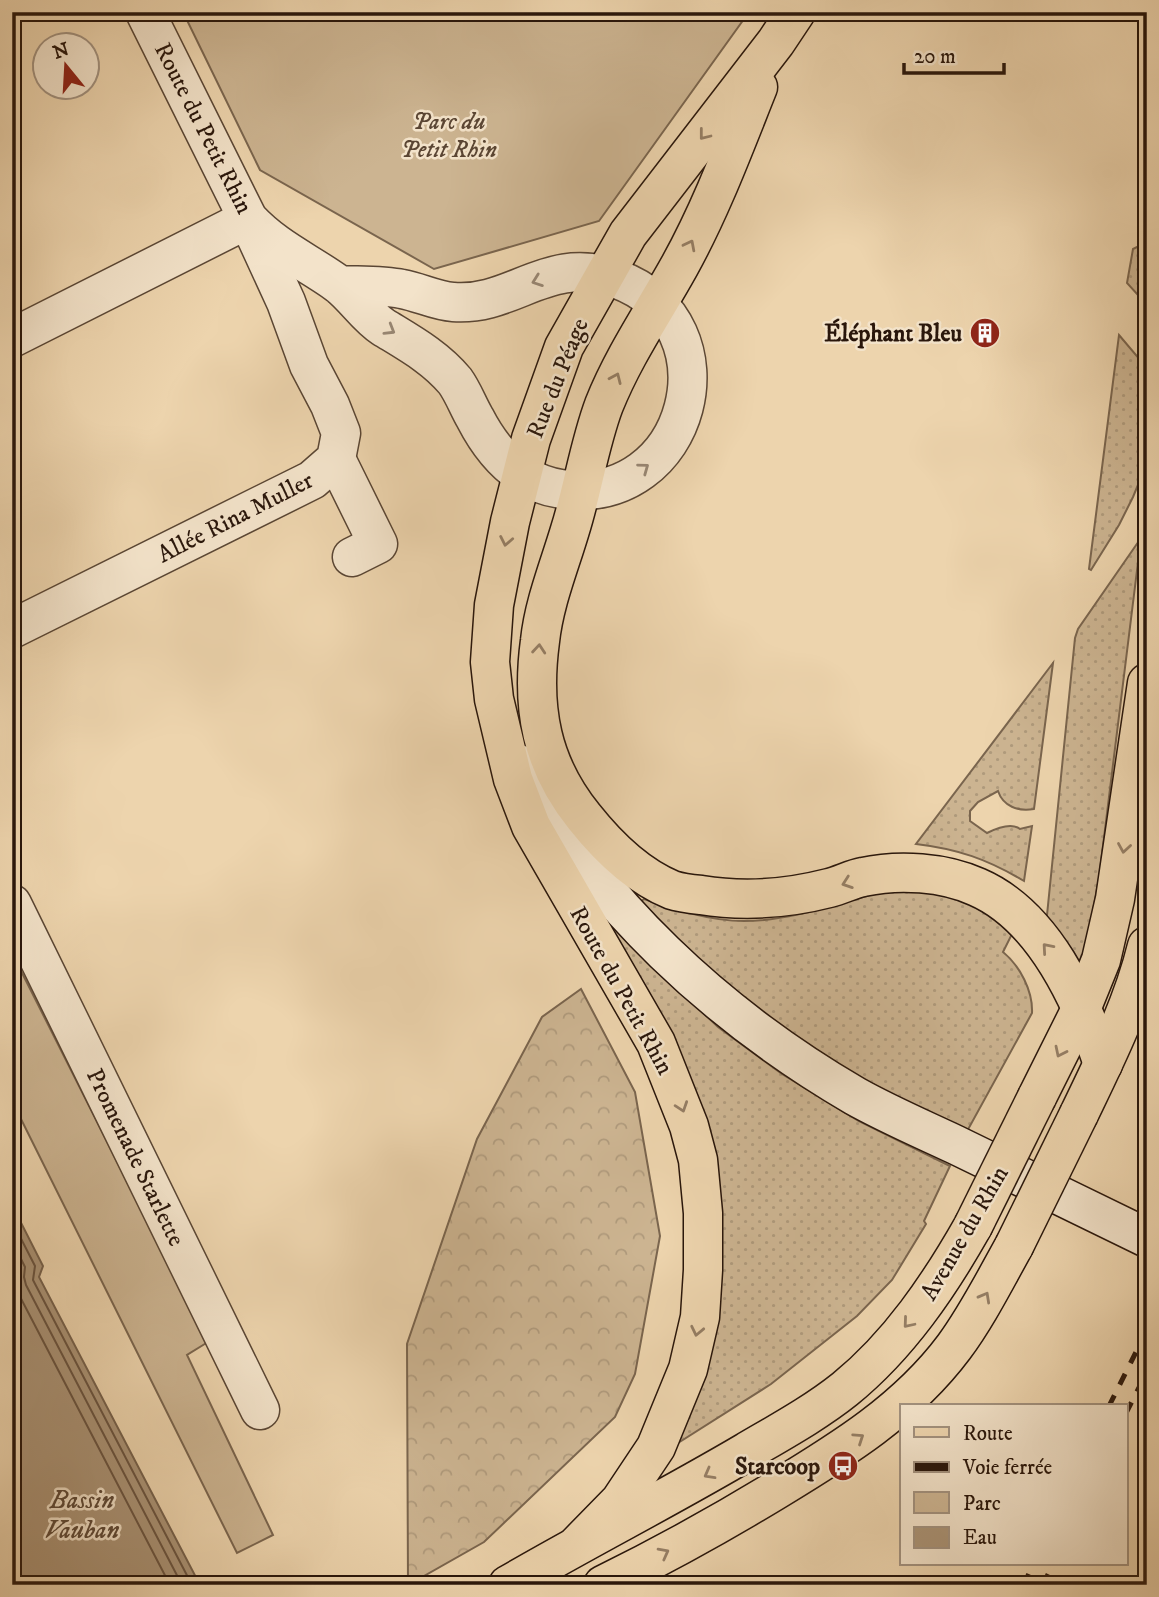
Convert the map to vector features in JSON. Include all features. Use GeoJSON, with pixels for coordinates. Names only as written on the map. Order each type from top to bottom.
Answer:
{"type":"FeatureCollection","features":[{"type":"Feature","properties":{"kind":"main road","name":"Rue du Péage"},"geometry":{"type":"LineString","coordinates":[[499,729],[490,662],[494,605],[531,439],[564,347],[628,233],[786,27]]}},
{"type":"Feature","properties":{"kind":"main road","name":"Rue du Péage"},"geometry":{"type":"LineString","coordinates":[[537,717],[536,687],[540,639],[603,407],[619,371],[680,265],[711,204],[786,27]]}},
{"type":"Feature","properties":{"kind":"main road","name":"Avenue du Rhin"},"geometry":{"type":"LineString","coordinates":[[509,1585],[788,1428],[846,1389],[888,1347],[933,1294],[973,1226],[1082,1007],[1101,960],[1115,899],[1147,683]]}},
{"type":"Feature","properties":{"kind":"main road","name":"Route du Petit Rhin"},"geometry":{"type":"LineString","coordinates":[[537,717],[550,763],[578,809],[580,858],[595,937],[656,1043],[689,1126],[698,1160],[703,1213],[704,1270],[700,1317],[688,1369],[656,1447],[620,1501],[578,1545]]}},
{"type":"Feature","properties":{"kind":"main road","name":"Route du Petit Rhin"},"geometry":{"type":"LineString","coordinates":[[499,729],[513,779],[531,826],[580,858],[639,872],[674,891],[755,900],[832,888],[864,877],[912,873],[951,878],[978,887],[1002,901],[1025,922],[1055,957],[1082,1007],[1103,1064]]}},
{"type":"Feature","properties":{"kind":"main road","name":"Avenue du Rhin"},"geometry":{"type":"LineString","coordinates":[[901,1404],[954,1347],[1014,1246],[1103,1064],[1141,972],[1147,946]]}},
{"type":"Feature","properties":{"kind":"main road","name":"Avenue du Rhin"},"geometry":{"type":"LineString","coordinates":[[603,1585],[736,1514],[831,1457],[882,1422],[900,1405]]}},
{"type":"Feature","properties":{"kind":"street","name":"Route du Petit Rhin"},"geometry":{"type":"LineString","coordinates":[[145,12],[248,219],[265,238],[339,285],[381,326],[425,354],[449,375],[456,382],[491,447],[506,463],[538,482],[560,489],[580,490],[614,484],[635,475],[653,461],[680,424],[688,379],[686,357],[678,335],[666,315],[640,291],[604,275],[566,272],[543,277],[487,299],[454,302],[404,289],[339,285]]}},
{"type":"Feature","properties":{"kind":"street"},"geometry":{"type":"LineString","coordinates":[[12,338],[248,219]]}},
{"type":"Feature","properties":{"kind":"street","name":"Allée Rina Muller"},"geometry":{"type":"LineString","coordinates":[[12,629],[313,480],[336,458],[341,433],[309,365],[286,302],[248,219]]}},
{"type":"Feature","properties":{"kind":"street"},"geometry":{"type":"LineString","coordinates":[[336,458],[378,544],[352,557]]}},
{"type":"Feature","properties":{"kind":"street","name":"Route du Petit Rhin"},"geometry":{"type":"LineString","coordinates":[[580,858],[670,958],[727,1008],[790,1055],[857,1097],[1147,1238]]}},
{"type":"Feature","properties":{"kind":"street","name":"Promenade Starlette"},"geometry":{"type":"LineString","coordinates":[[12,904],[260,1410]]}},
{"type":"Feature","properties":{"kind":"green space","name":"Parc du Petit Rhin"},"geometry":{"type":"Polygon","coordinates":[[[183,12],[749,12],[599,221],[434,269],[260,170],[183,12]]]}},
{"type":"Feature","properties":{"kind":"green space"},"geometry":{"type":"Polygon","coordinates":[[[1147,242],[1147,305],[1127,283],[1133,249],[1147,242]]]}},
{"type":"Feature","properties":{"kind":"green space"},"geometry":{"type":"Polygon","coordinates":[[[1119,335],[1147,368],[1147,463],[1119,525],[1091,570],[1089,569],[1119,335]]]}},
{"type":"Feature","properties":{"kind":"green space"},"geometry":{"type":"Polygon","coordinates":[[[1141,538],[1099,878],[1087,943],[1076,971],[1046,925],[1075,638],[1078,629],[1141,538]]]}},
{"type":"Feature","properties":{"kind":"green space"},"geometry":{"type":"Polygon","coordinates":[[[1053,663],[1034,809],[1012,807],[1003,801],[998,791],[978,802],[970,811],[970,821],[987,833],[1004,826],[1020,829],[1032,826],[1024,881],[972,856],[916,844],[1053,663]]]}},
{"type":"Feature","properties":{"kind":"green space"},"geometry":{"type":"Polygon","coordinates":[[[892,889],[955,895],[1014,930],[1003,952],[1015,964],[1024,980],[1032,1013],[965,1135],[899,1103],[727,992],[640,902],[644,899],[706,917],[744,921],[800,914],[892,889]]]}},
{"type":"Feature","properties":{"kind":"green space"},"geometry":{"type":"Polygon","coordinates":[[[608,922],[718,1027],[782,1074],[859,1121],[950,1166],[924,1221],[926,1224],[892,1280],[857,1316],[771,1384],[678,1443],[712,1244],[608,922]]]}},
{"type":"Feature","properties":{"kind":"green space"},"geometry":{"type":"Polygon","coordinates":[[[12,953],[208,1342],[187,1355],[273,1535],[237,1553],[12,1101],[12,953]]]}},
{"type":"Feature","properties":{"kind":"green space"},"geometry":{"type":"Polygon","coordinates":[[[581,989],[635,1092],[660,1236],[635,1374],[615,1417],[484,1542],[408,1585],[407,1344],[477,1139],[542,1017],[581,989]]]}},
{"type":"Feature","properties":{"kind":"water","name":"Bassin Vauban"},"geometry":{"type":"Polygon","coordinates":[[[12,1205],[43,1266],[39,1277],[200,1585],[12,1585],[12,1205]]]}},
{"type":"Feature","properties":{"kind":"railway"},"geometry":{"type":"LineString","coordinates":[[1110,1404],[1147,1330]]}},
{"type":"Feature","properties":{"kind":"railway"},"geometry":{"type":"LineString","coordinates":[[1128,1409],[1147,1372]]}},
{"type":"Feature","properties":{"kind":"railway"},"geometry":{"type":"LineString","coordinates":[[1024,1585],[1032,1566]]}},
{"type":"Feature","properties":{"kind":"railway"},"geometry":{"type":"LineString","coordinates":[[1043,1585],[1052,1566]]}},
{"type":"Feature","properties":{"kind":"place","name":"Éléphant Bleu"},"geometry":{"type":"Point","coordinates":[985,333]}},
{"type":"Feature","properties":{"kind":"place","name":"Starcoop"},"geometry":{"type":"Point","coordinates":[843,1466]}}]}
